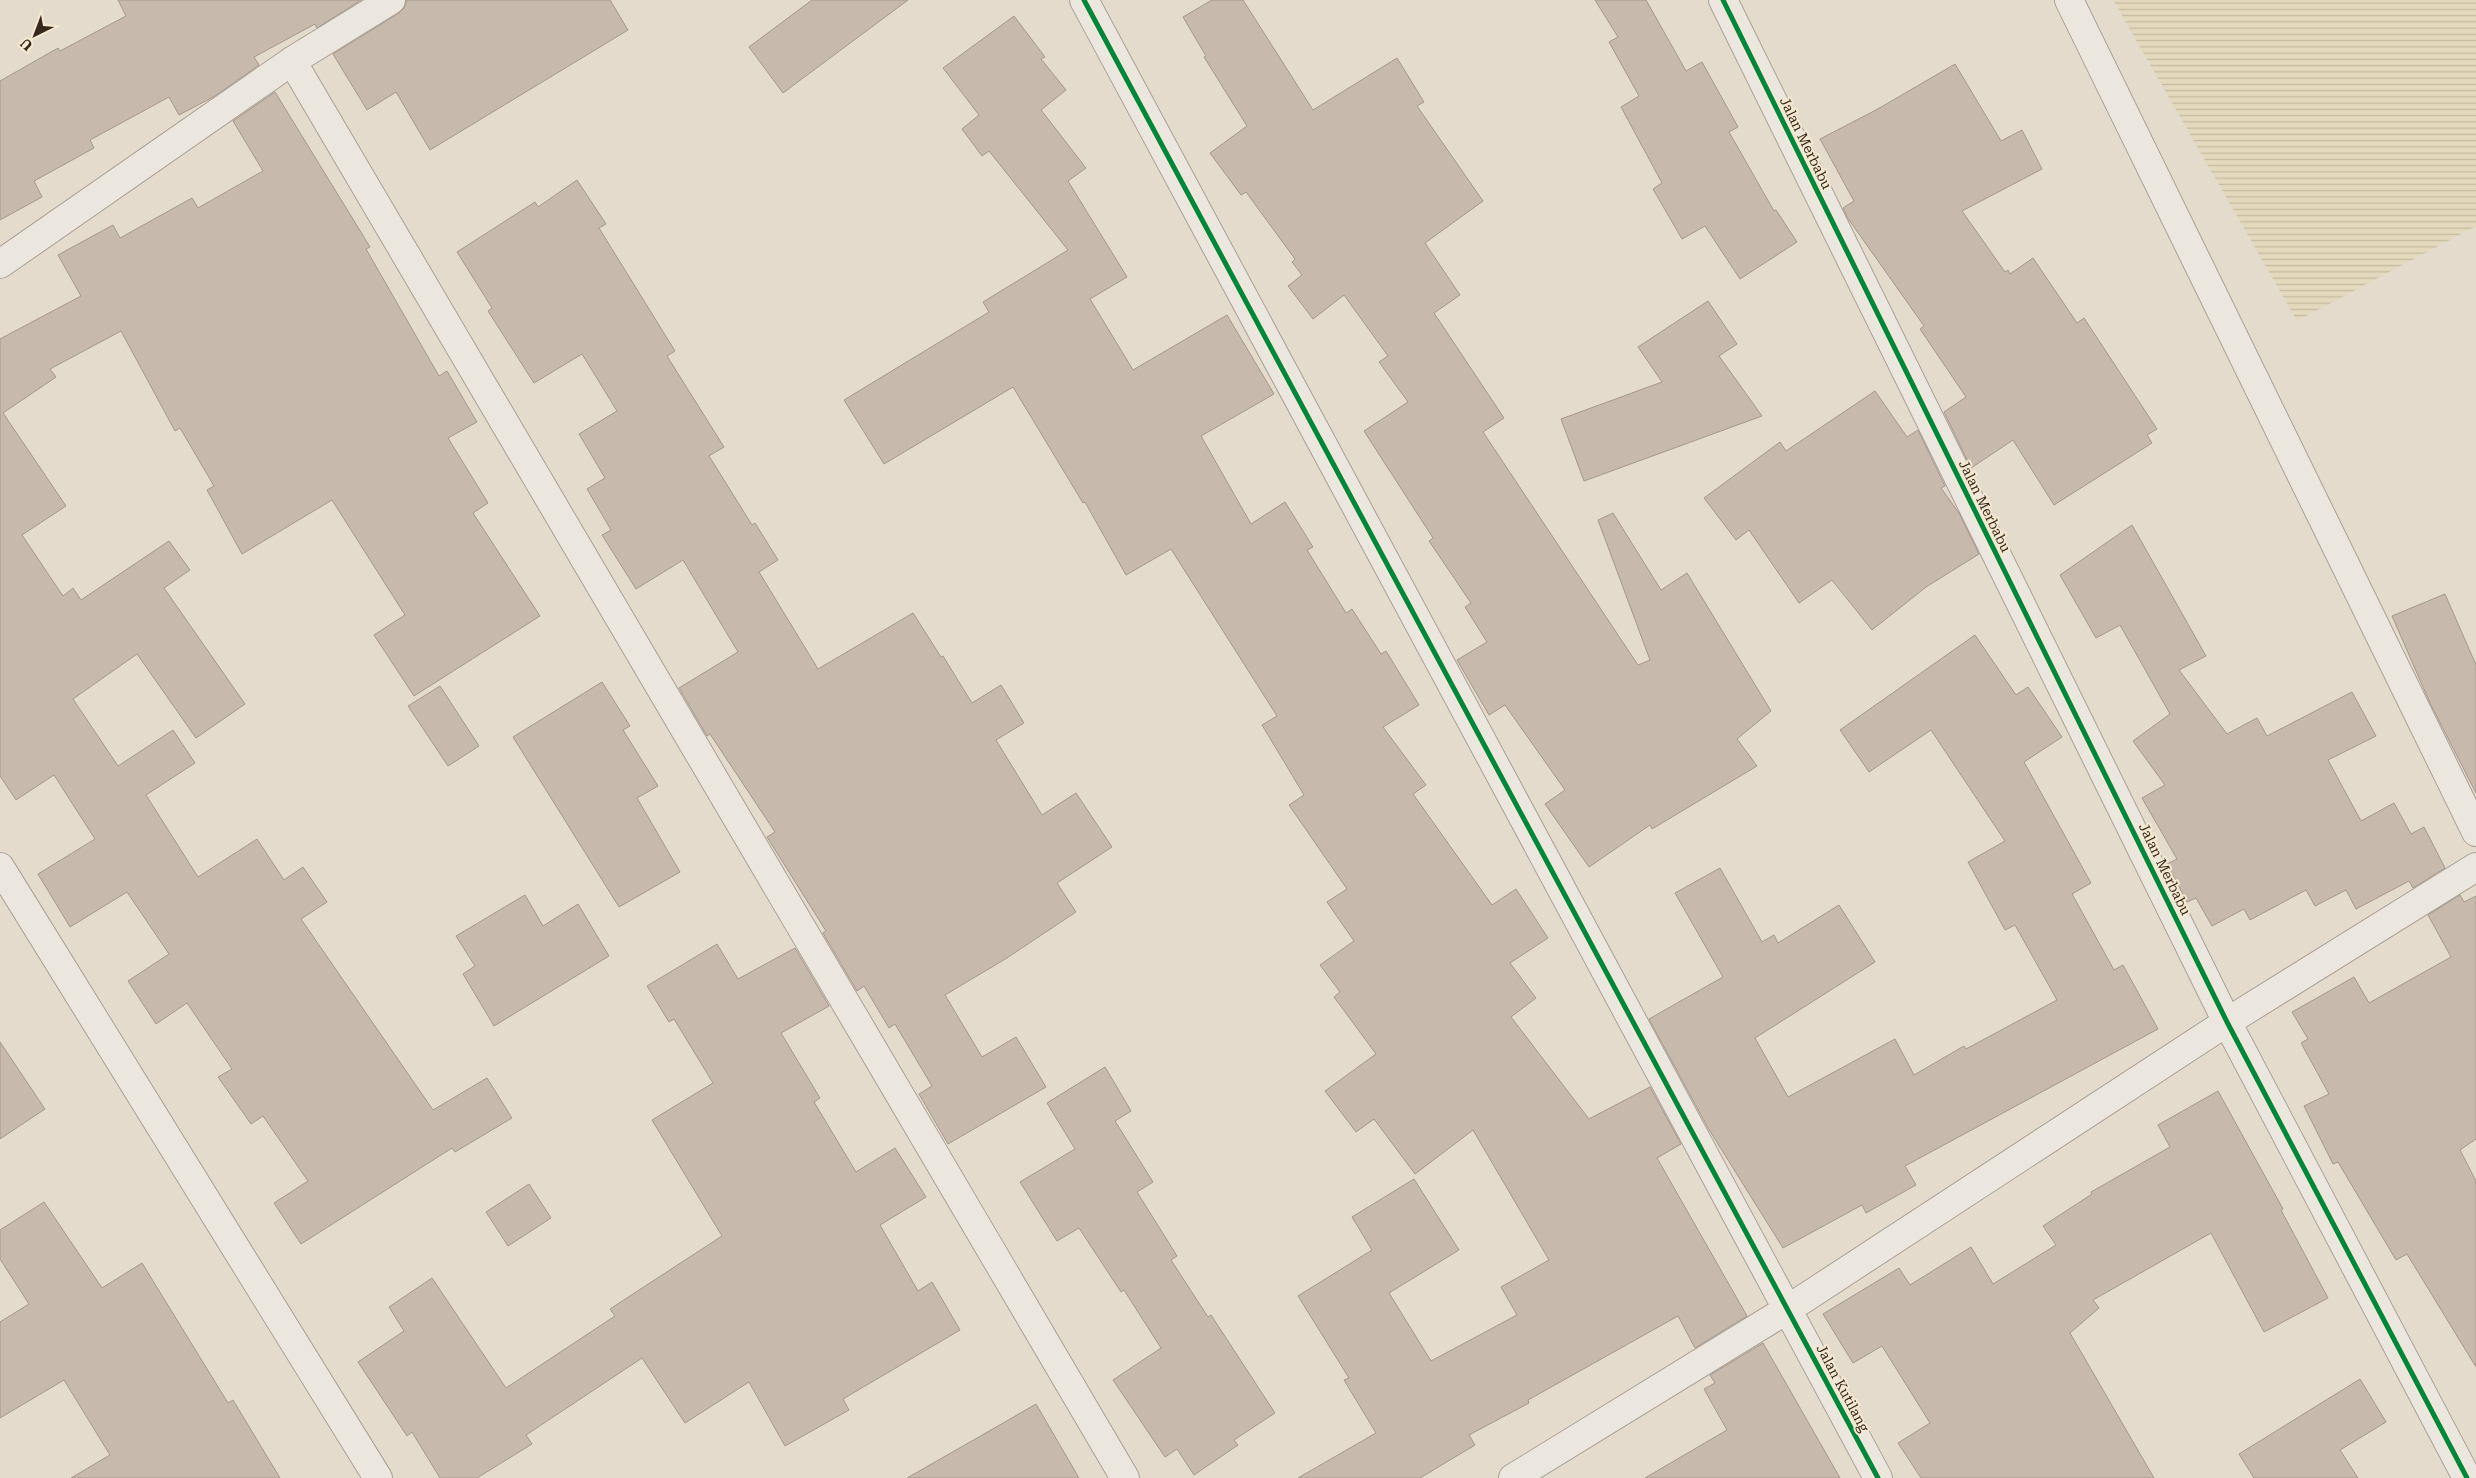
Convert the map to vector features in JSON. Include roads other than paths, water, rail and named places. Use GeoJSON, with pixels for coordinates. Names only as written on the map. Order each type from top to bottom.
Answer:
{"type":"FeatureCollection","features":[{"type":"Feature","properties":{"kind":"street"},"geometry":{"type":"LineString","coordinates":[[0,264],[292,61],[391,0]]}},
{"type":"Feature","properties":{"kind":"street","name":"Jalan Kutilang"},"geometry":{"type":"LineString","coordinates":[[1084,0],[1878,1478]]}},
{"type":"Feature","properties":{"kind":"street","name":"Jalan Merbabu"},"geometry":{"type":"LineString","coordinates":[[1723,0],[2228,1022],[2467,1478]]}},
{"type":"Feature","properties":{"kind":"street"},"geometry":{"type":"LineString","coordinates":[[2069,0],[2476,832]]}},
{"type":"Feature","properties":{"kind":"street"},"geometry":{"type":"LineString","coordinates":[[292,61],[1124,1478]]}},
{"type":"Feature","properties":{"kind":"street"},"geometry":{"type":"LineString","coordinates":[[0,867],[378,1478]]}},
{"type":"Feature","properties":{"kind":"street"},"geometry":{"type":"LineString","coordinates":[[1513,1478],[1788,1309],[2228,1022],[2476,867]]}}]}
